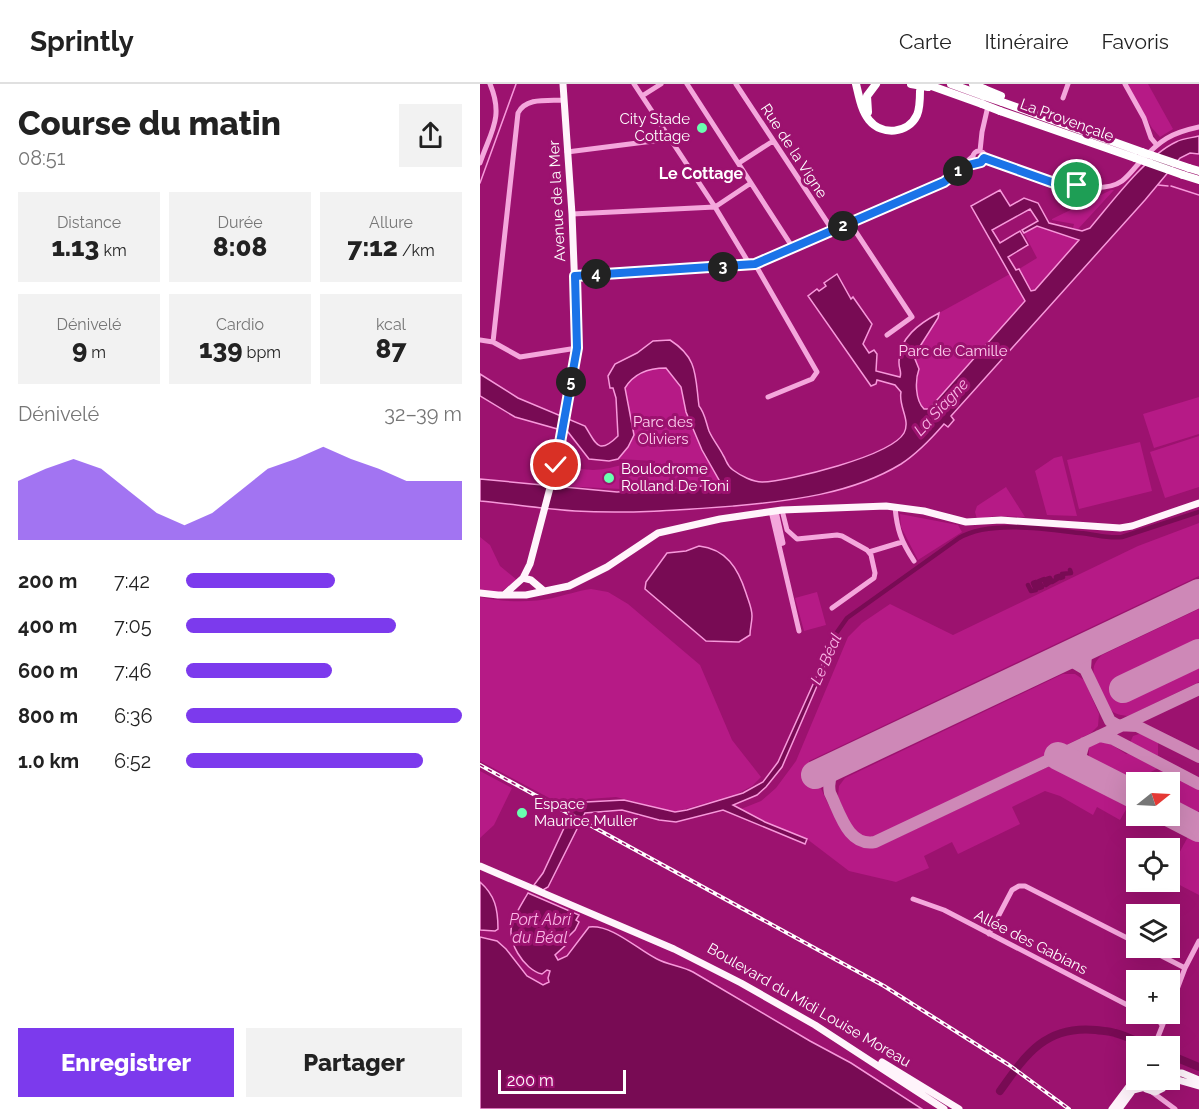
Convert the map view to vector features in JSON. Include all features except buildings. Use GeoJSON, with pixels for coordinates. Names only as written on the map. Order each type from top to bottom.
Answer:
{"type":"FeatureCollection","features":[{"type":"Feature","properties":{"kind":"highway"},"geometry":{"type":"LineString","coordinates":[[856,84],[867,118],[881,129],[891,131],[906,128],[912,122],[919,110],[918,87]]}},
{"type":"Feature","properties":{"kind":"highway"},"geometry":{"type":"LineString","coordinates":[[876,84],[867,96],[867,110],[876,122],[891,128],[904,125],[913,115],[918,87]]}},
{"type":"Feature","properties":{"kind":"highway","name":"La Provençale"},"geometry":{"type":"LineString","coordinates":[[951,84],[1135,158],[1186,171],[1199,171]]}},
{"type":"Feature","properties":{"kind":"highway"},"geometry":{"type":"LineString","coordinates":[[973,84],[984,96],[1001,103]]}},
{"type":"Feature","properties":{"kind":"highway"},"geometry":{"type":"LineString","coordinates":[[918,87],[940,89]]}},
{"type":"Feature","properties":{"kind":"highway","name":"La Provençale"},"geometry":{"type":"LineString","coordinates":[[918,87],[984,96]]}},
{"type":"Feature","properties":{"kind":"highway","name":"La Provençale"},"geometry":{"type":"LineString","coordinates":[[1001,103],[1142,152],[1186,171],[1199,180]]}},
{"type":"Feature","properties":{"kind":"main road","name":"Avenue de la Mer"},"geometry":{"type":"LineString","coordinates":[[530,564],[552,481],[577,348],[572,214],[563,84]]}},
{"type":"Feature","properties":{"kind":"main road"},"geometry":{"type":"LineString","coordinates":[[480,592],[502,596],[569,586],[607,567],[657,533],[720,519],[776,511],[809,508],[895,507],[924,511],[966,522],[1001,520],[1120,528],[1199,503]]}},
{"type":"Feature","properties":{"kind":"main road"},"geometry":{"type":"LineString","coordinates":[[530,564],[534,589],[531,593]]}},
{"type":"Feature","properties":{"kind":"main road"},"geometry":{"type":"LineString","coordinates":[[502,596],[523,578],[530,564]]}},
{"type":"Feature","properties":{"kind":"main road"},"geometry":{"type":"LineString","coordinates":[[523,578],[529,578],[544,591]]}},
{"type":"Feature","properties":{"kind":"main road"},"geometry":{"type":"LineString","coordinates":[[517,584],[518,591],[522,594]]}},
{"type":"Feature","properties":{"kind":"main road","name":"Boulevard du Midi Louise Moreau"},"geometry":{"type":"LineString","coordinates":[[480,866],[674,949],[782,1006],[944,1109]]}},
{"type":"Feature","properties":{"kind":"main road","name":"Boulevard du Midi Louise Moreau"},"geometry":{"type":"LineString","coordinates":[[609,920],[667,941],[740,978],[819,1023],[959,1109]]}},
{"type":"Feature","properties":{"kind":"main road"},"geometry":{"type":"LineString","coordinates":[[1182,1073],[1199,1080]]}},
{"type":"Feature","properties":{"kind":"main road"},"geometry":{"type":"LineString","coordinates":[[1180,1081],[1199,1086]]}},
{"type":"Feature","properties":{"kind":"main road"},"geometry":{"type":"LineString","coordinates":[[1112,1109],[1126,1090]]}},
{"type":"Feature","properties":{"kind":"main road"},"geometry":{"type":"LineString","coordinates":[[1119,1109],[1133,1090]]}},
{"type":"Feature","properties":{"kind":"street"},"geometry":{"type":"LineString","coordinates":[[480,163],[498,114],[496,99],[490,84]]}},
{"type":"Feature","properties":{"kind":"street"},"geometry":{"type":"LineString","coordinates":[[634,84],[752,264],[817,372],[812,380],[768,397]]}},
{"type":"Feature","properties":{"kind":"street"},"geometry":{"type":"LineString","coordinates":[[642,96],[661,84]]}},
{"type":"Feature","properties":{"kind":"street"},"geometry":{"type":"LineString","coordinates":[[687,84],[793,248]]}},
{"type":"Feature","properties":{"kind":"street","name":"Rue de la Vigne"},"geometry":{"type":"LineString","coordinates":[[736,84],[833,231]]}},
{"type":"Feature","properties":{"kind":"street"},"geometry":{"type":"LineString","coordinates":[[984,158],[980,151],[982,132],[994,84]]}},
{"type":"Feature","properties":{"kind":"street"},"geometry":{"type":"LineString","coordinates":[[1063,98],[1068,84]]}},
{"type":"Feature","properties":{"kind":"street"},"geometry":{"type":"LineString","coordinates":[[1125,84],[1156,144]]}},
{"type":"Feature","properties":{"kind":"street"},"geometry":{"type":"LineString","coordinates":[[493,342],[518,113],[522,105],[528,102],[564,100]]}},
{"type":"Feature","properties":{"kind":"street"},"geometry":{"type":"LineString","coordinates":[[984,158],[1057,184],[1103,188],[1124,179],[1156,144],[1173,134],[1199,127]]}},
{"type":"Feature","properties":{"kind":"street"},"geometry":{"type":"LineString","coordinates":[[567,152],[669,139]]}},
{"type":"Feature","properties":{"kind":"street"},"geometry":{"type":"LineString","coordinates":[[739,163],[773,141]]}},
{"type":"Feature","properties":{"kind":"street"},"geometry":{"type":"LineString","coordinates":[[575,276],[752,264],[944,182],[976,151],[980,151]]}},
{"type":"Feature","properties":{"kind":"street"},"geometry":{"type":"LineString","coordinates":[[973,156],[976,162]]}},
{"type":"Feature","properties":{"kind":"street"},"geometry":{"type":"LineString","coordinates":[[953,174],[965,166],[981,162],[984,158]]}},
{"type":"Feature","properties":{"kind":"street"},"geometry":{"type":"LineString","coordinates":[[572,214],[715,207],[751,183]]}},
{"type":"Feature","properties":{"kind":"street"},"geometry":{"type":"LineString","coordinates":[[850,223],[912,316],[887,335]]}},
{"type":"Feature","properties":{"kind":"street"},"geometry":{"type":"LineString","coordinates":[[480,340],[493,342],[520,357],[577,348]]}},
{"type":"Feature","properties":{"kind":"street"},"geometry":{"type":"LineString","coordinates":[[895,507],[896,528],[914,561]]}},
{"type":"Feature","properties":{"kind":"street"},"geometry":{"type":"LineString","coordinates":[[776,511],[783,543],[779,544],[800,631]]}},
{"type":"Feature","properties":{"kind":"street"},"geometry":{"type":"LineString","coordinates":[[776,511],[787,530],[797,539],[837,535],[869,552],[874,568],[873,578],[832,608]]}},
{"type":"Feature","properties":{"kind":"street"},"geometry":{"type":"LineString","coordinates":[[869,552],[902,542]]}},
{"type":"Feature","properties":{"kind":"street"},"geometry":{"type":"LineString","coordinates":[[989,934],[1009,895],[1015,888],[1025,886],[1126,938]]}},
{"type":"Feature","properties":{"kind":"street","name":"Allée des Gabians"},"geometry":{"type":"LineString","coordinates":[[913,899],[944,910],[1126,1004]]}},
{"type":"Feature","properties":{"kind":"street"},"geometry":{"type":"LineString","coordinates":[[1180,981],[1199,941]]}},
{"type":"Feature","properties":{"kind":"street"},"geometry":{"type":"LineString","coordinates":[[1166,958],[1185,968]]}},
{"type":"Feature","properties":{"kind":"street"},"geometry":{"type":"LineString","coordinates":[[1158,1036],[1162,1025]]}},
{"type":"Feature","properties":{"kind":"street"},"geometry":{"type":"LineString","coordinates":[[1165,1090],[1168,1104]]}},
{"type":"Feature","properties":{"kind":"street"},"geometry":{"type":"LineString","coordinates":[[1152,1092],[1175,1109]]}},
{"type":"Feature","properties":{"kind":"green space"},"geometry":{"type":"Polygon","coordinates":[[[1127,84],[1148,84],[1173,129],[1160,137],[1152,128],[1127,84]]]}},
{"type":"Feature","properties":{"kind":"green space"},"geometry":{"type":"Polygon","coordinates":[[[1114,190],[1078,229],[1073,228],[1074,224],[1052,220],[1052,219],[1114,190]]]}},
{"type":"Feature","properties":{"kind":"green space"},"geometry":{"type":"Polygon","coordinates":[[[1037,226],[1080,240],[1035,290],[1031,291],[1019,269],[1037,258],[1024,233],[1037,226]]]}},
{"type":"Feature","properties":{"kind":"green space","name":"Parc de Camille"},"geometry":{"type":"Polygon","coordinates":[[[1010,274],[1025,301],[929,409],[924,409],[917,390],[916,357],[921,343],[939,313],[1010,274]]]}},
{"type":"Feature","properties":{"kind":"green space","name":"Parc des Oliviers"},"geometry":{"type":"Polygon","coordinates":[[[666,368],[681,387],[686,412],[702,450],[717,476],[719,485],[656,490],[656,488],[560,486],[565,465],[594,470],[626,464],[655,463],[655,461],[618,459],[625,450],[631,433],[624,388],[639,374],[666,368]]]}},
{"type":"Feature","properties":{"kind":"green space"},"geometry":{"type":"Polygon","coordinates":[[[1199,397],[1199,434],[1154,448],[1143,414],[1199,397]]]}},
{"type":"Feature","properties":{"kind":"green space"},"geometry":{"type":"Polygon","coordinates":[[[1199,436],[1199,487],[1165,498],[1150,452],[1199,436]]]}},
{"type":"Feature","properties":{"kind":"green space"},"geometry":{"type":"Polygon","coordinates":[[[1140,442],[1152,491],[1079,509],[1067,460],[1140,442]]]}},
{"type":"Feature","properties":{"kind":"green space"},"geometry":{"type":"Polygon","coordinates":[[[1062,456],[1077,516],[1047,515],[1035,471],[1054,458],[1062,456]]]}},
{"type":"Feature","properties":{"kind":"green space"},"geometry":{"type":"Polygon","coordinates":[[[1006,487],[1025,517],[995,516],[977,519],[975,512],[977,506],[1006,487]]]}},
{"type":"Feature","properties":{"kind":"green space"},"geometry":{"type":"Polygon","coordinates":[[[900,514],[958,525],[962,532],[918,560],[901,527],[900,514]]]}},
{"type":"Feature","properties":{"kind":"green space"},"geometry":{"type":"Polygon","coordinates":[[[1199,523],[1199,576],[809,761],[839,824],[855,843],[863,847],[886,843],[1050,766],[1066,770],[1126,801],[1126,810],[1120,820],[1097,807],[1093,815],[1060,796],[1045,791],[1012,807],[1020,824],[958,854],[952,842],[924,856],[929,868],[896,882],[849,871],[807,839],[765,822],[741,809],[761,801],[776,788],[796,761],[848,637],[862,623],[890,604],[953,635],[1138,546],[1199,523]]]}},
{"type":"Feature","properties":{"kind":"green space"},"geometry":{"type":"Polygon","coordinates":[[[480,537],[490,545],[500,566],[517,580],[499,593],[480,590],[480,537]]]}},
{"type":"Feature","properties":{"kind":"green space"},"geometry":{"type":"Polygon","coordinates":[[[591,589],[608,592],[628,604],[700,665],[732,740],[761,777],[752,786],[737,794],[675,812],[616,797],[588,799],[570,809],[480,761],[480,597],[507,601],[535,601],[591,589]]]}},
{"type":"Feature","properties":{"kind":"green space"},"geometry":{"type":"Polygon","coordinates":[[[817,592],[826,625],[804,631],[795,598],[817,592]]]}},
{"type":"Feature","properties":{"kind":"green space"},"geometry":{"type":"Polygon","coordinates":[[[1199,609],[1199,682],[1128,716],[1113,712],[1106,704],[1095,678],[1094,668],[1098,659],[1102,655],[1199,609]]]}},
{"type":"Feature","properties":{"kind":"green space"},"geometry":{"type":"Polygon","coordinates":[[[1063,674],[1075,674],[1084,680],[1099,714],[1098,726],[1091,733],[877,836],[866,837],[853,832],[838,796],[839,786],[845,778],[1063,674]]]}},
{"type":"Feature","properties":{"kind":"green space"},"geometry":{"type":"Polygon","coordinates":[[[1142,733],[1158,741],[1158,756],[1155,758],[1129,745],[1133,736],[1142,733]]]}},
{"type":"Feature","properties":{"kind":"green space"},"geometry":{"type":"Polygon","coordinates":[[[1104,740],[1126,754],[1131,752],[1160,767],[1151,772],[1126,772],[1126,777],[1092,760],[1089,756],[1089,747],[1104,740]]]}},
{"type":"Feature","properties":{"kind":"green space"},"geometry":{"type":"Polygon","coordinates":[[[480,771],[512,788],[494,825],[480,838],[480,771]]]}},
{"type":"Feature","properties":{"kind":"green space"},"geometry":{"type":"Polygon","coordinates":[[[1180,778],[1199,787],[1197,814],[1180,805],[1180,778]]]}},
{"type":"Feature","properties":{"kind":"green space"},"geometry":{"type":"Polygon","coordinates":[[[1190,833],[1199,838],[1199,895],[1180,885],[1180,852],[1190,833]]]}},
{"type":"Feature","properties":{"kind":"water","name":"La Siagne"},"geometry":{"type":"Polygon","coordinates":[[[1199,136],[1199,154],[1190,153],[1180,158],[951,416],[954,420],[948,427],[944,424],[913,455],[882,474],[862,483],[799,498],[694,509],[595,512],[480,501],[480,479],[617,492],[719,485],[719,480],[702,450],[686,412],[681,387],[666,368],[642,372],[625,388],[634,435],[618,459],[609,461],[589,459],[568,432],[515,417],[480,396],[480,374],[518,398],[585,426],[598,445],[606,445],[618,436],[616,398],[613,388],[610,388],[608,376],[615,364],[637,353],[653,341],[670,340],[686,354],[693,368],[699,406],[709,431],[729,466],[743,476],[755,481],[775,481],[838,466],[880,450],[895,442],[906,428],[901,392],[895,385],[877,380],[876,384],[871,386],[808,296],[826,286],[824,283],[837,274],[851,299],[853,297],[872,324],[863,344],[869,353],[874,350],[877,354],[876,371],[900,377],[900,354],[906,339],[911,332],[939,313],[917,351],[918,357],[915,359],[919,369],[916,384],[917,395],[924,409],[929,409],[1025,301],[971,206],[1000,190],[1010,206],[1024,198],[1038,203],[1049,223],[1082,231],[1090,228],[1130,180],[1153,158],[1179,141],[1199,136]],[[1030,209],[992,230],[1000,243],[1020,231],[1028,245],[1008,257],[1016,270],[1019,269],[1031,291],[1035,290],[1079,240],[1037,226],[1024,233],[1022,230],[1038,221],[1030,209]]]}},
{"type":"Feature","properties":{"kind":"water"},"geometry":{"type":"Polygon","coordinates":[[[699,546],[717,551],[730,561],[743,584],[751,607],[752,618],[750,635],[739,642],[706,641],[645,589],[646,582],[667,553],[686,551],[699,546]]]}},
{"type":"Feature","properties":{"kind":"water"},"geometry":{"type":"Polygon","coordinates":[[[837,631],[817,686],[782,767],[757,795],[733,805],[765,822],[807,839],[805,844],[723,810],[676,822],[622,810],[585,813],[548,887],[543,890],[534,885],[543,873],[572,811],[586,802],[624,800],[675,812],[743,793],[763,782],[778,762],[837,631]]]}},
{"type":"Feature","properties":{"kind":"water"},"geometry":{"type":"Polygon","coordinates":[[[480,882],[495,903],[498,929],[495,931],[480,930],[480,882]]]}},
{"type":"Feature","properties":{"kind":"water","name":"Port Abri du Béal"},"geometry":{"type":"Polygon","coordinates":[[[528,893],[579,915],[576,920],[579,922],[575,930],[564,941],[567,944],[555,955],[558,960],[567,956],[589,927],[607,929],[657,959],[693,972],[851,1063],[922,1109],[480,1109],[480,937],[497,941],[527,976],[543,985],[549,982],[550,971],[547,970],[542,974],[529,967],[518,953],[512,937],[511,929],[514,918],[528,893]]]}},
{"type":"Feature","properties":{"kind":"waterway"},"geometry":{"type":"LineString","coordinates":[[480,183],[516,84]]}},
{"type":"Feature","properties":{"kind":"waterway"},"geometry":{"type":"LineString","coordinates":[[1158,185],[1168,186]]}},
{"type":"Feature","properties":{"kind":"waterway"},"geometry":{"type":"LineString","coordinates":[[1171,186],[1199,195]]}},
{"type":"Feature","properties":{"kind":"waterway","name":"Le Béal"},"geometry":{"type":"LineString","coordinates":[[835,635],[847,618],[959,538],[971,532],[1018,527],[1122,537],[1199,512]]}},
{"type":"Feature","properties":{"kind":"waterway"},"geometry":{"type":"LineString","coordinates":[[1028,585],[1031,591],[1036,590],[1033,583],[1036,582],[1039,588],[1042,587],[1039,581],[1044,579],[1046,585],[1049,583],[1047,579],[1050,578],[1052,582],[1057,579],[1056,577],[1063,577],[1062,574],[1071,573],[1070,570]]}},
{"type":"Feature","properties":{"kind":"waterway"},"geometry":{"type":"LineString","coordinates":[[1000,1091],[1029,1054],[1051,1037],[1079,1030],[1096,1030],[1126,1036]]}},
{"type":"Feature","properties":{"kind":"waterway"},"geometry":{"type":"LineString","coordinates":[[1180,1059],[1199,1067]]}},
{"type":"Feature","properties":{"kind":"taxiway"},"geometry":{"type":"LineString","coordinates":[[1096,642],[1086,654],[1085,669],[1110,721],[1117,725],[1137,726],[1199,757]]}},
{"type":"Feature","properties":{"kind":"taxiway"},"geometry":{"type":"LineString","coordinates":[[1052,663],[1070,660],[1085,669]]}},
{"type":"Feature","properties":{"kind":"taxiway"},"geometry":{"type":"LineString","coordinates":[[846,761],[832,774],[829,783],[830,793],[846,827],[852,834],[866,842],[875,842],[1199,689]]}},
{"type":"Feature","properties":{"kind":"taxiway"},"geometry":{"type":"LineString","coordinates":[[1099,736],[1113,739],[1199,784]]}},
{"type":"Feature","properties":{"kind":"taxiway"},"geometry":{"type":"LineString","coordinates":[[1084,743],[1080,757],[1087,770]]}},
{"type":"Feature","properties":{"kind":"runway"},"geometry":{"type":"LineString","coordinates":[[815,775],[1199,593]]}},
{"type":"Feature","properties":{"kind":"runway"},"geometry":{"type":"LineString","coordinates":[[1123,689],[1199,653]]}},
{"type":"Feature","properties":{"kind":"runway"},"geometry":{"type":"LineString","coordinates":[[1058,756],[1126,790]]}},
{"type":"Feature","properties":{"kind":"runway"},"geometry":{"type":"LineString","coordinates":[[1180,818],[1199,828]]}},
{"type":"Feature","properties":{"kind":"railway"},"geometry":{"type":"LineString","coordinates":[[480,765],[884,986],[1009,1065],[1069,1109]]}},
{"type":"Feature","properties":{"kind":"place","name":"City Stade Cottage"},"geometry":{"type":"Point","coordinates":[702,128]}},
{"type":"Feature","properties":{"kind":"place","name":"Boulodrome Rolland De Toni"},"geometry":{"type":"Point","coordinates":[609,478]}},
{"type":"Feature","properties":{"kind":"place","name":"Espace Maurice Muller"},"geometry":{"type":"Point","coordinates":[522,813]}},
{"type":"Feature","properties":{"kind":"district","name":"Le Cottage"},"geometry":{"type":"Point","coordinates":[701,173]}},
{"type":"Feature","properties":{"kind":"route"},"geometry":{"type":"LineString","coordinates":[[556,465],[577,348],[575,276],[755,264],[944,182],[965,166],[981,162],[984,158],[1057,184],[1077,185]]}}]}
